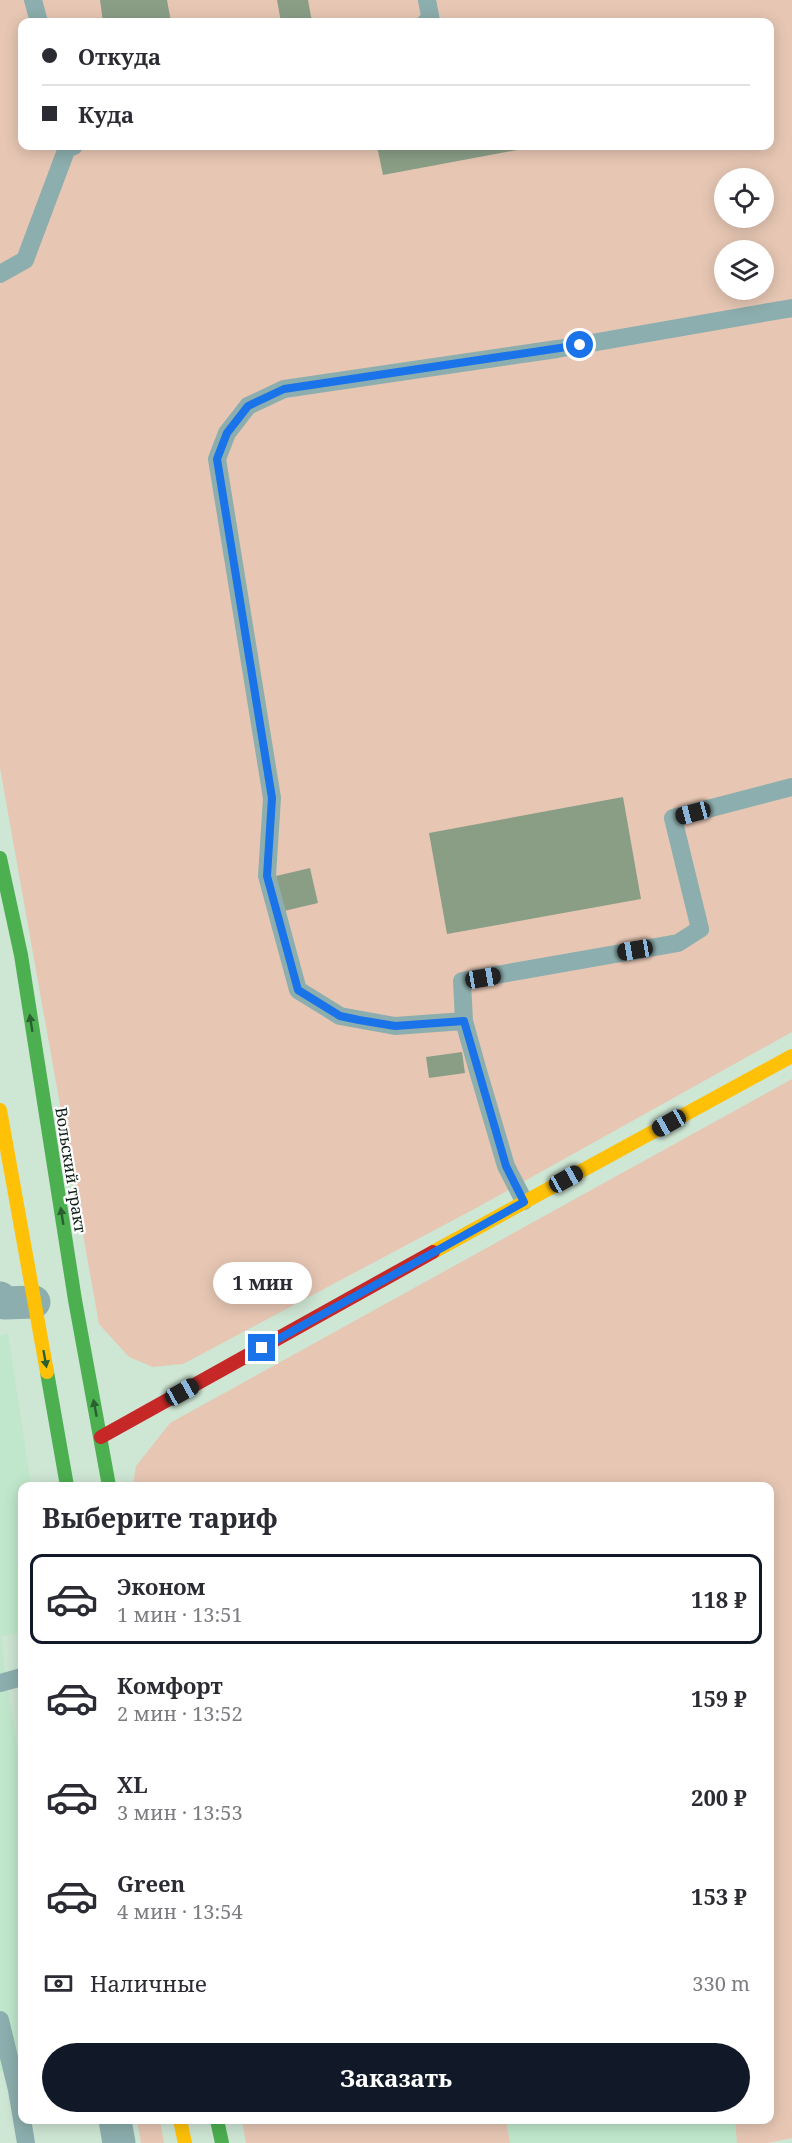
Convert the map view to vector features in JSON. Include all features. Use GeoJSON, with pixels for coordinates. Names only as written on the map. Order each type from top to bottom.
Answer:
{"type":"FeatureCollection","features":[{"type":"Feature","properties":{"kind":"main road","name":"Вольский тракт"},"geometry":{"type":"LineString","coordinates":[[0,858],[21,956],[75,1300],[108,1482]]}},
{"type":"Feature","properties":{"kind":"main road"},"geometry":{"type":"LineString","coordinates":[[101,1437],[792,1056]]}},
{"type":"Feature","properties":{"kind":"main road"},"geometry":{"type":"LineString","coordinates":[[0,1110],[66,1482]]}},
{"type":"Feature","properties":{"kind":"main road"},"geometry":{"type":"LineString","coordinates":[[181,2124],[184,2143]]}},
{"type":"Feature","properties":{"kind":"main road"},"geometry":{"type":"LineString","coordinates":[[218,2124],[222,2143]]}},
{"type":"Feature","properties":{"kind":"street"},"geometry":{"type":"LineString","coordinates":[[0,1298],[4,1303],[34,1302]]}},
{"type":"Feature","properties":{"kind":"street"},"geometry":{"type":"LineString","coordinates":[[116,2124],[119,2143]]}},
{"type":"Feature","properties":{"kind":"lane"},"geometry":{"type":"LineString","coordinates":[[33,0],[38,18]]}},
{"type":"Feature","properties":{"kind":"lane"},"geometry":{"type":"LineString","coordinates":[[427,0],[430,18]]}},
{"type":"Feature","properties":{"kind":"lane"},"geometry":{"type":"LineString","coordinates":[[0,274],[25,260],[67,150]]}},
{"type":"Feature","properties":{"kind":"lane"},"geometry":{"type":"LineString","coordinates":[[464,1021],[395,1026],[340,1016],[298,990],[267,876],[272,798],[217,459],[227,433],[248,406],[284,389],[557,349],[792,308]]}},
{"type":"Feature","properties":{"kind":"lane"},"geometry":{"type":"LineString","coordinates":[[524,1202],[506,1166],[464,1021],[462,981],[678,943],[700,929],[673,818],[792,787]]}},
{"type":"Feature","properties":{"kind":"lane"},"geometry":{"type":"LineString","coordinates":[[0,1683],[18,1678]]}},
{"type":"Feature","properties":{"kind":"lane"},"geometry":{"type":"LineString","coordinates":[[0,2020],[18,2111]]}},
{"type":"Feature","properties":{"kind":"lane"},"geometry":{"type":"LineString","coordinates":[[21,2124],[26,2143]]}},
{"type":"Feature","properties":{"kind":"shaded area"},"geometry":{"type":"Polygon","coordinates":[[[0,0],[792,0],[792,1032],[478,1207],[183,1364],[153,1367],[129,1357],[99,1324],[0,768],[0,0]]]}},
{"type":"Feature","properties":{"kind":"shaded area"},"geometry":{"type":"Polygon","coordinates":[[[792,1079],[792,2138],[767,2143],[737,2143],[735,2124],[774,2124],[774,1482],[134,1482],[136,1466],[170,1423],[792,1079]]]}},
{"type":"Feature","properties":{"kind":"shaded area"},"geometry":{"type":"Polygon","coordinates":[[[8,1333],[30,1482],[18,1482],[18,1634],[2,1636],[4,1666],[18,1751],[18,2067],[0,2071],[0,1335],[8,1333]]]}},
{"type":"Feature","properties":{"kind":"shaded area"},"geometry":{"type":"Polygon","coordinates":[[[138,2124],[161,2124],[164,2143],[141,2143],[138,2124]]]}},
{"type":"Feature","properties":{"kind":"shaded area"},"geometry":{"type":"Polygon","coordinates":[[[243,2124],[507,2124],[510,2143],[246,2143],[243,2124]]]}},
{"type":"Feature","properties":{"kind":"shaded area"},"geometry":{"type":"Polygon","coordinates":[[[507,2124],[735,2124],[737,2143],[510,2143],[507,2124]]]}},
{"type":"Feature","properties":{"kind":"building"},"geometry":{"type":"Polygon","coordinates":[[[100,0],[167,0],[170,18],[102,18],[100,0]]]}},
{"type":"Feature","properties":{"kind":"building"},"geometry":{"type":"Polygon","coordinates":[[[277,0],[308,0],[311,18],[280,18],[277,0]]]}},
{"type":"Feature","properties":{"kind":"building"},"geometry":{"type":"Polygon","coordinates":[[[378,150],[517,150],[383,175],[378,150]]]}},
{"type":"Feature","properties":{"kind":"building"},"geometry":{"type":"Polygon","coordinates":[[[623,797],[641,899],[447,934],[429,833],[623,797]]]}},
{"type":"Feature","properties":{"kind":"building"},"geometry":{"type":"Polygon","coordinates":[[[310,868],[318,903],[284,911],[276,876],[310,868]]]}},
{"type":"Feature","properties":{"kind":"building"},"geometry":{"type":"Polygon","coordinates":[[[462,1052],[465,1073],[429,1078],[426,1057],[462,1052]]]}},
{"type":"Feature","properties":{"kind":"traffic: fast"},"geometry":{"type":"LineString","coordinates":[[0,858],[21,955],[75,1300],[108,1482]]}},
{"type":"Feature","properties":{"kind":"traffic: fast"},"geometry":{"type":"LineString","coordinates":[[47,1372],[66,1482]]}},
{"type":"Feature","properties":{"kind":"traffic: fast"},"geometry":{"type":"LineString","coordinates":[[218,2124],[222,2143]]}},
{"type":"Feature","properties":{"kind":"traffic: slow"},"geometry":{"type":"LineString","coordinates":[[433,1252],[792,1056]]}},
{"type":"Feature","properties":{"kind":"traffic: slow"},"geometry":{"type":"LineString","coordinates":[[0,1110],[47,1372]]}},
{"type":"Feature","properties":{"kind":"traffic: slow"},"geometry":{"type":"LineString","coordinates":[[181,2124],[185,2143]]}},
{"type":"Feature","properties":{"kind":"traffic: jam"},"geometry":{"type":"LineString","coordinates":[[101,1437],[433,1252]]}},
{"type":"Feature","properties":{"kind":"route"},"geometry":{"type":"LineString","coordinates":[[262,1348],[524,1202],[506,1166],[464,1021],[395,1026],[359,1020],[340,1016],[298,990],[267,876],[272,798],[217,459],[227,433],[248,406],[284,389],[580,345]]}}]}
